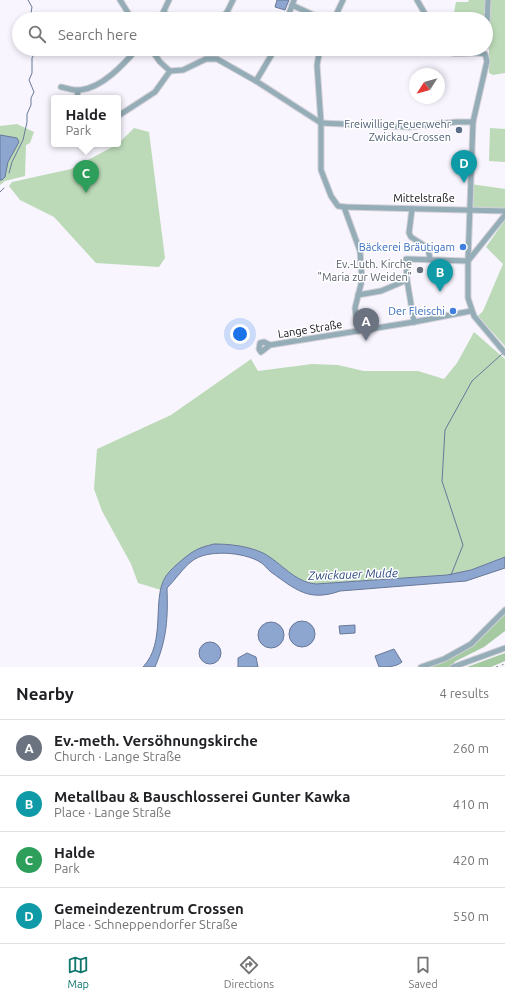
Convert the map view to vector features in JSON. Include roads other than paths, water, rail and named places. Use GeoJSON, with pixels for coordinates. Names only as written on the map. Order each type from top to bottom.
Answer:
{"type":"FeatureCollection","features":[{"type":"Feature","properties":{"kind":"street"},"geometry":{"type":"LineString","coordinates":[[120,0],[128,12]]}},
{"type":"Feature","properties":{"kind":"street"},"geometry":{"type":"LineString","coordinates":[[164,12],[169,0]]}},
{"type":"Feature","properties":{"kind":"street"},"geometry":{"type":"LineString","coordinates":[[227,12],[233,0]]}},
{"type":"Feature","properties":{"kind":"street"},"geometry":{"type":"LineString","coordinates":[[337,12],[343,0]]}},
{"type":"Feature","properties":{"kind":"street"},"geometry":{"type":"LineString","coordinates":[[417,0],[424,12]]}},
{"type":"Feature","properties":{"kind":"street"},"geometry":{"type":"LineString","coordinates":[[487,12],[488,0]]}},
{"type":"Feature","properties":{"kind":"street"},"geometry":{"type":"LineString","coordinates":[[289,12],[293,2],[310,12]]}},
{"type":"Feature","properties":{"kind":"street"},"geometry":{"type":"LineString","coordinates":[[61,87],[78,90],[91,88],[112,73],[129,56]]}},
{"type":"Feature","properties":{"kind":"street"},"geometry":{"type":"LineString","coordinates":[[156,56],[170,71],[183,70],[206,59],[217,59],[256,81],[321,123],[409,127],[456,122],[473,122]]}},
{"type":"Feature","properties":{"kind":"street"},"geometry":{"type":"LineString","coordinates":[[256,81],[271,56]]}},
{"type":"Feature","properties":{"kind":"street"},"geometry":{"type":"LineString","coordinates":[[319,56],[317,65],[321,123],[321,170],[331,196],[338,206],[344,207],[360,251],[362,280],[355,308],[358,331]]}},
{"type":"Feature","properties":{"kind":"street"},"geometry":{"type":"LineString","coordinates":[[486,56],[487,61],[485,74],[473,122],[468,298],[471,311],[505,353]]}},
{"type":"Feature","properties":{"kind":"street"},"geometry":{"type":"LineString","coordinates":[[121,114],[155,92],[170,71]]}},
{"type":"Feature","properties":{"kind":"street"},"geometry":{"type":"LineString","coordinates":[[77,95],[78,90]]}},
{"type":"Feature","properties":{"kind":"street","name":"Mittelstraße"},"geometry":{"type":"LineString","coordinates":[[344,207],[505,211]]}},
{"type":"Feature","properties":{"kind":"street"},"geometry":{"type":"LineString","coordinates":[[412,209],[411,237],[428,248],[430,259]]}},
{"type":"Feature","properties":{"kind":"street"},"geometry":{"type":"LineString","coordinates":[[468,261],[505,214]]}},
{"type":"Feature","properties":{"kind":"street"},"geometry":{"type":"LineString","coordinates":[[414,322],[407,280],[406,259],[468,261]]}},
{"type":"Feature","properties":{"kind":"street"},"geometry":{"type":"LineString","coordinates":[[358,295],[381,291],[407,280]]}},
{"type":"Feature","properties":{"kind":"street","name":"Lange Straße"},"geometry":{"type":"LineString","coordinates":[[270,345],[414,322],[471,311]]}},
{"type":"Feature","properties":{"kind":"street"},"geometry":{"type":"LineString","coordinates":[[421,667],[444,658],[471,644],[505,610]]}},
{"type":"Feature","properties":{"kind":"street"},"geometry":{"type":"LineString","coordinates":[[453,667],[505,648]]}},
{"type":"Feature","properties":{"kind":"water"},"geometry":{"type":"Polygon","coordinates":[[[277,0],[289,0],[285,10],[275,7],[277,0]]]}},
{"type":"Feature","properties":{"kind":"water"},"geometry":{"type":"Polygon","coordinates":[[[0,135],[17,138],[19,142],[8,162],[5,177],[2,180],[0,180],[0,135]]]}},
{"type":"Feature","properties":{"kind":"water"},"geometry":{"type":"Polygon","coordinates":[[[214,544],[239,546],[263,553],[301,580],[316,584],[447,575],[471,570],[505,557],[505,568],[466,581],[340,591],[329,594],[311,595],[296,589],[271,572],[261,563],[245,556],[216,553],[199,557],[185,567],[167,588],[166,628],[159,657],[155,667],[143,667],[150,657],[155,645],[159,596],[166,576],[175,566],[193,552],[200,548],[214,544]]]}},
{"type":"Feature","properties":{"kind":"water"},"geometry":{"type":"Polygon","coordinates":[[[302,621],[311,625],[315,634],[311,643],[302,647],[293,643],[289,634],[293,625],[302,621]]]}},
{"type":"Feature","properties":{"kind":"water"},"geometry":{"type":"Polygon","coordinates":[[[271,622],[280,626],[284,635],[280,644],[271,648],[262,644],[258,635],[262,626],[271,622]]]}},
{"type":"Feature","properties":{"kind":"water"},"geometry":{"type":"Polygon","coordinates":[[[355,625],[355,633],[340,634],[339,626],[355,625]]]}},
{"type":"Feature","properties":{"kind":"water"},"geometry":{"type":"Polygon","coordinates":[[[210,642],[214,643],[220,649],[220,657],[214,663],[210,664],[206,663],[200,657],[199,653],[200,649],[206,643],[210,642]]]}},
{"type":"Feature","properties":{"kind":"water"},"geometry":{"type":"Polygon","coordinates":[[[394,649],[402,662],[394,666],[379,667],[375,656],[394,649]]]}},
{"type":"Feature","properties":{"kind":"water"},"geometry":{"type":"Polygon","coordinates":[[[247,653],[256,657],[258,667],[238,667],[238,658],[247,653]]]}},
{"type":"Feature","properties":{"kind":"waterway"},"geometry":{"type":"LineString","coordinates":[[28,0],[32,7],[31,12]]}},
{"type":"Feature","properties":{"kind":"waterway"},"geometry":{"type":"LineString","coordinates":[[9,173],[12,162],[23,140],[27,122],[27,114],[34,92],[29,80],[32,73],[33,56]]}},
{"type":"Feature","properties":{"kind":"waterway"},"geometry":{"type":"LineString","coordinates":[[0,192],[4,188]]}},
{"type":"Feature","properties":{"kind":"waterway"},"geometry":{"type":"LineString","coordinates":[[451,575],[463,545],[442,481],[445,430],[472,381],[502,354]]}},
{"type":"Feature","properties":{"kind":"railway"},"geometry":{"type":"LineString","coordinates":[[496,667],[505,664]]}},
{"type":"Feature","properties":{"kind":"place","name":"Freiwillige Feuerwehr Zwickau-Crossen"},"geometry":{"type":"Point","coordinates":[459,130]}},
{"type":"Feature","properties":{"kind":"place","name":"Gemeindezentrum Crossen"},"geometry":{"type":"Point","coordinates":[464,183]}},
{"type":"Feature","properties":{"kind":"place","name":"Halde"},"geometry":{"type":"Point","coordinates":[86,193]}},
{"type":"Feature","properties":{"kind":"place","name":"Bäckerei Bräutigam"},"geometry":{"type":"Point","coordinates":[463,247]}},
{"type":"Feature","properties":{"kind":"place","name":"Ev.-Luth. Kirche \"Maria zur Weiden\""},"geometry":{"type":"Point","coordinates":[420,270]}},
{"type":"Feature","properties":{"kind":"place","name":"Metallbau & Bauschlosserei Gunter Kawka"},"geometry":{"type":"Point","coordinates":[440,292]}},
{"type":"Feature","properties":{"kind":"place","name":"Der Fleischi"},"geometry":{"type":"Point","coordinates":[453,311]}},
{"type":"Feature","properties":{"kind":"place","name":"Ev.-meth. Versöhnungskirche"},"geometry":{"type":"Point","coordinates":[366,341]}},
{"type":"Feature","properties":{"kind":"water label","name":"Zwickauer Mulde"},"geometry":{"type":"Point","coordinates":[353,574]}}]}
